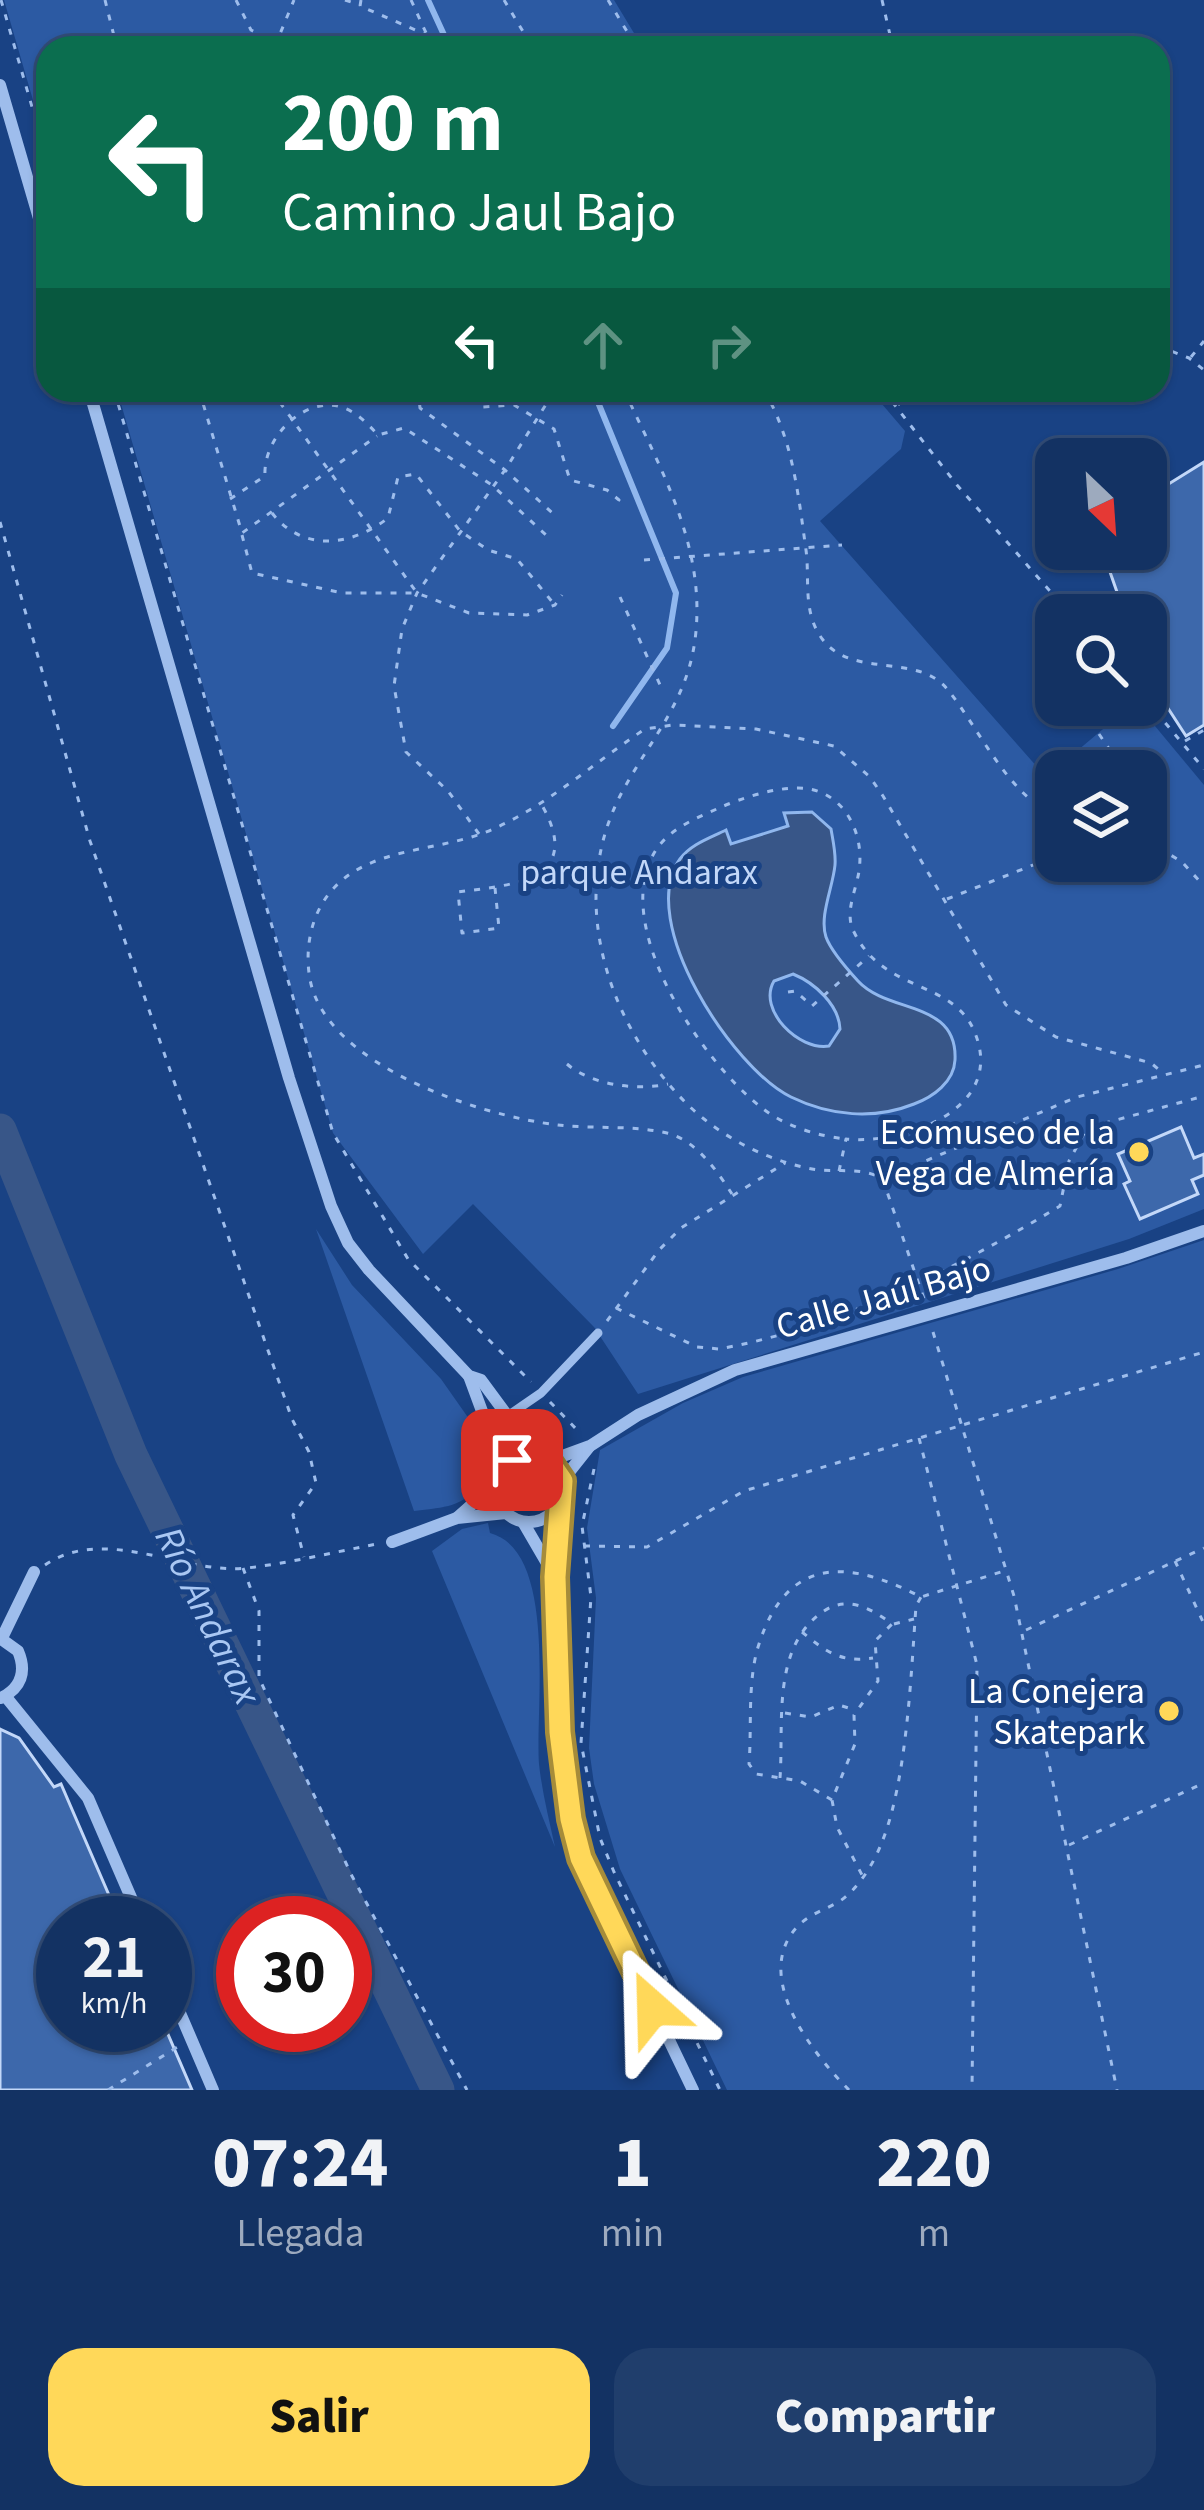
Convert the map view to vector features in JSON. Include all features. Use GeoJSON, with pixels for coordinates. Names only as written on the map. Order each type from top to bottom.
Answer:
{"type":"FeatureCollection","features":[{"type":"Feature","properties":{"kind":"street"},"geometry":{"type":"LineString","coordinates":[[0,85],[36,208]]}},
{"type":"Feature","properties":{"kind":"street"},"geometry":{"type":"LineString","coordinates":[[92,402],[289,1078],[331,1206],[348,1243],[369,1270],[469,1376],[503,1468]]}},
{"type":"Feature","properties":{"kind":"street","name":"Calle Jaúl Bajo"},"geometry":{"type":"LineString","coordinates":[[562,1481],[590,1447],[638,1415],[735,1370],[1126,1258],[1204,1231]]}},
{"type":"Feature","properties":{"kind":"street"},"geometry":{"type":"LineString","coordinates":[[469,1376],[481,1380],[562,1481],[555,1577],[560,1732],[576,1838],[693,2090]]}},
{"type":"Feature","properties":{"kind":"street","name":"Calle Jaúl Bajo"},"geometry":{"type":"LineString","coordinates":[[543,1459],[590,1447]]}},
{"type":"Feature","properties":{"kind":"street"},"geometry":{"type":"LineString","coordinates":[[457,1518],[496,1484],[512,1460],[543,1459]]}},
{"type":"Feature","properties":{"kind":"street"},"geometry":{"type":"LineString","coordinates":[[496,1484],[497,1500],[506,1514]]}},
{"type":"Feature","properties":{"kind":"street"},"geometry":{"type":"LineString","coordinates":[[392,1542],[457,1518],[506,1514],[536,1522],[558,1506]]}},
{"type":"Feature","properties":{"kind":"street"},"geometry":{"type":"LineString","coordinates":[[523,1522],[555,1577]]}},
{"type":"Feature","properties":{"kind":"street"},"geometry":{"type":"LineString","coordinates":[[34,1572],[1,1638],[22,1661],[21,1681],[3,1698],[88,1798],[130,1896]]}},
{"type":"Feature","properties":{"kind":"street"},"geometry":{"type":"LineString","coordinates":[[192,2043],[213,2090]]}},
{"type":"Feature","properties":{"kind":"lane"},"geometry":{"type":"LineString","coordinates":[[509,1414],[542,1393],[598,1334]]}},
{"type":"Feature","properties":{"kind":"path"},"geometry":{"type":"LineString","coordinates":[[1,0],[36,121]]}},
{"type":"Feature","properties":{"kind":"path"},"geometry":{"type":"LineString","coordinates":[[105,0],[114,36]]}},
{"type":"Feature","properties":{"kind":"path"},"geometry":{"type":"LineString","coordinates":[[236,0],[251,30],[259,36]]}},
{"type":"Feature","properties":{"kind":"path"},"geometry":{"type":"LineString","coordinates":[[279,36],[294,0]]}},
{"type":"Feature","properties":{"kind":"path"},"geometry":{"type":"LineString","coordinates":[[344,0],[361,3],[428,35]]}},
{"type":"Feature","properties":{"kind":"path"},"geometry":{"type":"LineString","coordinates":[[411,0],[428,35]]}},
{"type":"Feature","properties":{"kind":"path"},"geometry":{"type":"LineString","coordinates":[[504,0],[526,36]]}},
{"type":"Feature","properties":{"kind":"path"},"geometry":{"type":"LineString","coordinates":[[608,0],[630,36]]}},
{"type":"Feature","properties":{"kind":"path"},"geometry":{"type":"LineString","coordinates":[[882,0],[890,36]]}},
{"type":"Feature","properties":{"kind":"path"},"geometry":{"type":"LineString","coordinates":[[1190,358],[1204,341]]}},
{"type":"Feature","properties":{"kind":"path"},"geometry":{"type":"LineString","coordinates":[[1170,350],[1204,370]]}},
{"type":"Feature","properties":{"kind":"path"},"geometry":{"type":"LineString","coordinates":[[118,402],[333,1133],[408,1259],[590,1447],[583,1546],[591,1597],[581,1743],[600,1838],[720,2090]]}},
{"type":"Feature","properties":{"kind":"path"},"geometry":{"type":"LineString","coordinates":[[202,402],[252,572],[342,593],[417,593],[469,613],[527,615],[555,605],[562,595]]}},
{"type":"Feature","properties":{"kind":"path"},"geometry":{"type":"LineString","coordinates":[[280,402],[417,593]]}},
{"type":"Feature","properties":{"kind":"path"},"geometry":{"type":"LineString","coordinates":[[419,402],[420,408],[505,470],[558,518]]}},
{"type":"Feature","properties":{"kind":"path"},"geometry":{"type":"LineString","coordinates":[[475,402],[482,407],[514,406],[554,429],[570,479],[608,490],[619,500],[615,508]]}},
{"type":"Feature","properties":{"kind":"path"},"geometry":{"type":"LineString","coordinates":[[479,835],[448,791],[406,752],[394,686],[402,629],[417,593],[548,402]]}},
{"type":"Feature","properties":{"kind":"path"},"geometry":{"type":"LineString","coordinates":[[629,402],[695,557],[696,629],[688,683],[622,793],[600,846],[594,909],[601,955],[624,1015],[669,1084],[724,1133],[787,1162],[870,1173],[883,1180],[919,1281],[1023,1631],[1117,2090]]}},
{"type":"Feature","properties":{"kind":"path"},"geometry":{"type":"LineString","coordinates":[[771,402],[796,473],[808,605],[823,640],[852,658],[937,679],[1035,803]]}},
{"type":"Feature","properties":{"kind":"path"},"geometry":{"type":"LineString","coordinates":[[894,402],[957,485],[1053,594]]}},
{"type":"Feature","properties":{"kind":"path"},"geometry":{"type":"LineString","coordinates":[[897,405],[900,402]]}},
{"type":"Feature","properties":{"kind":"path"},"geometry":{"type":"LineString","coordinates":[[230,500],[265,476],[269,448],[293,419],[329,405],[357,414],[378,435]]}},
{"type":"Feature","properties":{"kind":"path"},"geometry":{"type":"LineString","coordinates":[[242,533],[378,435],[404,428],[492,484],[546,536]]}},
{"type":"Feature","properties":{"kind":"path"},"geometry":{"type":"LineString","coordinates":[[272,513],[287,529],[328,543],[372,530],[388,518],[398,477],[416,474],[460,531],[488,550],[517,559],[555,605]]}},
{"type":"Feature","properties":{"kind":"path"},"geometry":{"type":"LineString","coordinates":[[0,522],[90,841],[292,1419],[309,1452],[316,1483],[293,1515],[304,1557]]}},
{"type":"Feature","properties":{"kind":"path"},"geometry":{"type":"LineString","coordinates":[[644,560],[842,545]]}},
{"type":"Feature","properties":{"kind":"path"},"geometry":{"type":"LineString","coordinates":[[620,597],[659,684]]}},
{"type":"Feature","properties":{"kind":"path"},"geometry":{"type":"LineString","coordinates":[[1167,725],[1204,770]]}},
{"type":"Feature","properties":{"kind":"path"},"geometry":{"type":"LineString","coordinates":[[732,1194],[713,1167],[666,1132],[546,1123],[484,1108],[389,1068],[350,1044],[325,1020],[314,999],[308,957],[315,918],[338,883],[386,857],[479,835],[540,803],[645,729],[756,729],[833,746],[870,777],[1006,1005],[1023,1019],[1076,1045],[1150,1063],[1164,1074]]}},
{"type":"Feature","properties":{"kind":"path"},"geometry":{"type":"LineString","coordinates":[[1182,743],[1204,730]]}},
{"type":"Feature","properties":{"kind":"path"},"geometry":{"type":"LineString","coordinates":[[1099,734],[1110,750]]}},
{"type":"Feature","properties":{"kind":"path"},"geometry":{"type":"LineString","coordinates":[[797,788],[831,796],[842,804],[856,831],[860,866],[849,917],[870,955],[899,981],[945,997],[967,1016],[979,1045],[976,1084],[960,1106],[909,1135],[872,1142],[846,1139],[806,1131],[764,1111],[725,1075],[695,1037],[664,981],[644,901],[651,860],[677,829],[732,802],[797,788]]}},
{"type":"Feature","properties":{"kind":"path"},"geometry":{"type":"LineString","coordinates":[[495,888],[499,928],[462,933],[457,895],[532,880],[552,857],[554,830],[543,807]]}},
{"type":"Feature","properties":{"kind":"path"},"geometry":{"type":"LineString","coordinates":[[1167,853],[1204,886]]}},
{"type":"Feature","properties":{"kind":"path"},"geometry":{"type":"LineString","coordinates":[[945,900],[1035,864]]}},
{"type":"Feature","properties":{"kind":"path"},"geometry":{"type":"LineString","coordinates":[[788,992],[796,991],[815,1004],[870,955]]}},
{"type":"Feature","properties":{"kind":"path"},"geometry":{"type":"LineString","coordinates":[[567,1064],[610,1083],[669,1084]]}},
{"type":"Feature","properties":{"kind":"path"},"geometry":{"type":"LineString","coordinates":[[883,1180],[892,1172],[1077,1097],[1204,1065]]}},
{"type":"Feature","properties":{"kind":"path"},"geometry":{"type":"LineString","coordinates":[[616,1308],[697,1347],[718,1349],[855,1310],[997,1244],[1060,1206],[1069,1161],[1087,1128],[1204,1096]]}},
{"type":"Feature","properties":{"kind":"path"},"geometry":{"type":"LineString","coordinates":[[839,1172],[846,1139]]}},
{"type":"Feature","properties":{"kind":"path"},"geometry":{"type":"LineString","coordinates":[[598,1334],[664,1243],[787,1162]]}},
{"type":"Feature","properties":{"kind":"path"},"geometry":{"type":"LineString","coordinates":[[583,1546],[647,1547],[744,1491],[1204,1352]]}},
{"type":"Feature","properties":{"kind":"path"},"geometry":{"type":"LineString","coordinates":[[919,1438],[978,1678],[971,2090]]}},
{"type":"Feature","properties":{"kind":"path"},"geometry":{"type":"LineString","coordinates":[[34,1572],[58,1556],[97,1548],[243,1568],[392,1542]]}},
{"type":"Feature","properties":{"kind":"path"},"geometry":{"type":"LineString","coordinates":[[1023,1631],[1204,1548]]}},
{"type":"Feature","properties":{"kind":"path"},"geometry":{"type":"LineString","coordinates":[[1175,1561],[1204,1624]]}},
{"type":"Feature","properties":{"kind":"path"},"geometry":{"type":"LineString","coordinates":[[243,1568],[259,1610],[259,1678],[352,1876],[467,2090]]}},
{"type":"Feature","properties":{"kind":"path"},"geometry":{"type":"LineString","coordinates":[[832,1800],[800,1781],[756,1774],[749,1765],[758,1647],[784,1600],[806,1581],[842,1569],[866,1571],[921,1598],[1006,1570]]}},
{"type":"Feature","properties":{"kind":"path"},"geometry":{"type":"LineString","coordinates":[[849,2090],[817,2054],[791,2010],[781,1962],[788,1938],[863,1877],[883,1840],[921,1598]]}},
{"type":"Feature","properties":{"kind":"path"},"geometry":{"type":"LineString","coordinates":[[780,1778],[788,1658],[801,1631],[832,1606],[850,1604],[870,1608],[892,1624]]}},
{"type":"Feature","properties":{"kind":"path"},"geometry":{"type":"LineString","coordinates":[[863,1877],[837,1827],[832,1800],[855,1744],[857,1711],[878,1682],[875,1641],[892,1624],[915,1619]]}},
{"type":"Feature","properties":{"kind":"path"},"geometry":{"type":"LineString","coordinates":[[801,1631],[836,1657],[875,1658]]}},
{"type":"Feature","properties":{"kind":"path"},"geometry":{"type":"LineString","coordinates":[[784,1713],[811,1717],[839,1705],[857,1711]]}},
{"type":"Feature","properties":{"kind":"path"},"geometry":{"type":"LineString","coordinates":[[1067,1846],[1204,1783]]}},
{"type":"Feature","properties":{"kind":"path"},"geometry":{"type":"LineString","coordinates":[[108,2090],[168,2052]]}},
{"type":"Feature","properties":{"kind":"green space"},"geometry":{"type":"Polygon","coordinates":[[[4,0],[614,0],[636,36],[36,36],[36,111],[4,0]]]}},
{"type":"Feature","properties":{"kind":"green space","name":"parque Andarax"},"geometry":{"type":"Polygon","coordinates":[[[120,402],[880,402],[905,431],[901,449],[820,521],[1035,765],[1035,882],[1167,882],[1167,750],[1078,750],[1107,726],[1155,726],[1204,785],[1204,1209],[1129,1239],[638,1394],[594,1327],[473,1204],[423,1254],[333,1133],[120,402]]]}},
{"type":"Feature","properties":{"kind":"green space"},"geometry":{"type":"Polygon","coordinates":[[[316,1229],[352,1285],[441,1379],[474,1426],[481,1459],[470,1482],[476,1488],[464,1500],[414,1511],[316,1229]]]}},
{"type":"Feature","properties":{"kind":"green space"},"geometry":{"type":"Polygon","coordinates":[[[1204,1240],[1204,2090],[727,2090],[620,1869],[594,1784],[589,1748],[596,1598],[587,1528],[600,1450],[683,1403],[743,1377],[1204,1240]]]}},
{"type":"Feature","properties":{"kind":"green space"},"geometry":{"type":"Polygon","coordinates":[[[529,1467],[545,1473],[551,1489],[545,1505],[529,1511],[513,1505],[507,1489],[513,1473],[529,1467]]]}},
{"type":"Feature","properties":{"kind":"green space"},"geometry":{"type":"Polygon","coordinates":[[[488,1523],[490,1533],[511,1546],[526,1569],[534,1599],[539,1634],[539,1764],[555,1847],[432,1551],[462,1529],[488,1523]]]}},
{"type":"Feature","properties":{"kind":"shaded area"},"geometry":{"type":"Polygon","coordinates":[[[812,812],[831,829],[835,865],[824,929],[840,960],[871,991],[934,1017],[953,1041],[951,1075],[921,1101],[899,1109],[852,1114],[791,1097],[743,1057],[697,991],[670,918],[669,886],[680,859],[695,845],[726,830],[731,844],[788,826],[784,813],[812,812]],[[793,974],[774,981],[771,1004],[794,1035],[829,1046],[840,1029],[839,1020],[824,996],[793,974]]]}},
{"type":"Feature","properties":{"kind":"building"},"geometry":{"type":"Polygon","coordinates":[[[1204,462],[1204,725],[1186,736],[1167,707],[1167,594],[1118,594],[1109,570],[1167,570],[1167,485],[1204,462]]]}},
{"type":"Feature","properties":{"kind":"building"},"geometry":{"type":"Polygon","coordinates":[[[1181,1127],[1194,1158],[1204,1154],[1204,1175],[1192,1180],[1198,1194],[1140,1219],[1124,1184],[1130,1181],[1118,1154],[1181,1127]]]}},
{"type":"Feature","properties":{"kind":"building"},"geometry":{"type":"Polygon","coordinates":[[[0,1729],[19,1738],[54,1787],[61,1784],[109,1896],[36,1896],[36,2052],[176,2052],[192,2090],[0,2090],[0,1729]]]}},
{"type":"Feature","properties":{"kind":"waterway"},"geometry":{"type":"LineString","coordinates":[[428,0],[444,36]]}},
{"type":"Feature","properties":{"kind":"waterway"},"geometry":{"type":"LineString","coordinates":[[598,402],[676,593],[667,648],[613,726]]}},
{"type":"Feature","properties":{"kind":"waterway","name":"Río Andarax"},"geometry":{"type":"LineString","coordinates":[[0,1130],[131,1455],[438,2090]]}},
{"type":"Feature","properties":{"kind":"place","name":"Ecomuseo de la Vega de Almería"},"geometry":{"type":"Point","coordinates":[1139,1152]}},
{"type":"Feature","properties":{"kind":"place","name":"La Conejera Skatepark"},"geometry":{"type":"Point","coordinates":[1169,1711]}},
{"type":"Feature","properties":{"kind":"route"},"geometry":{"type":"LineString","coordinates":[[512,1460],[537,1456],[557,1470],[562,1481],[555,1577],[564,1779],[581,1858],[653,2008]]}}]}
